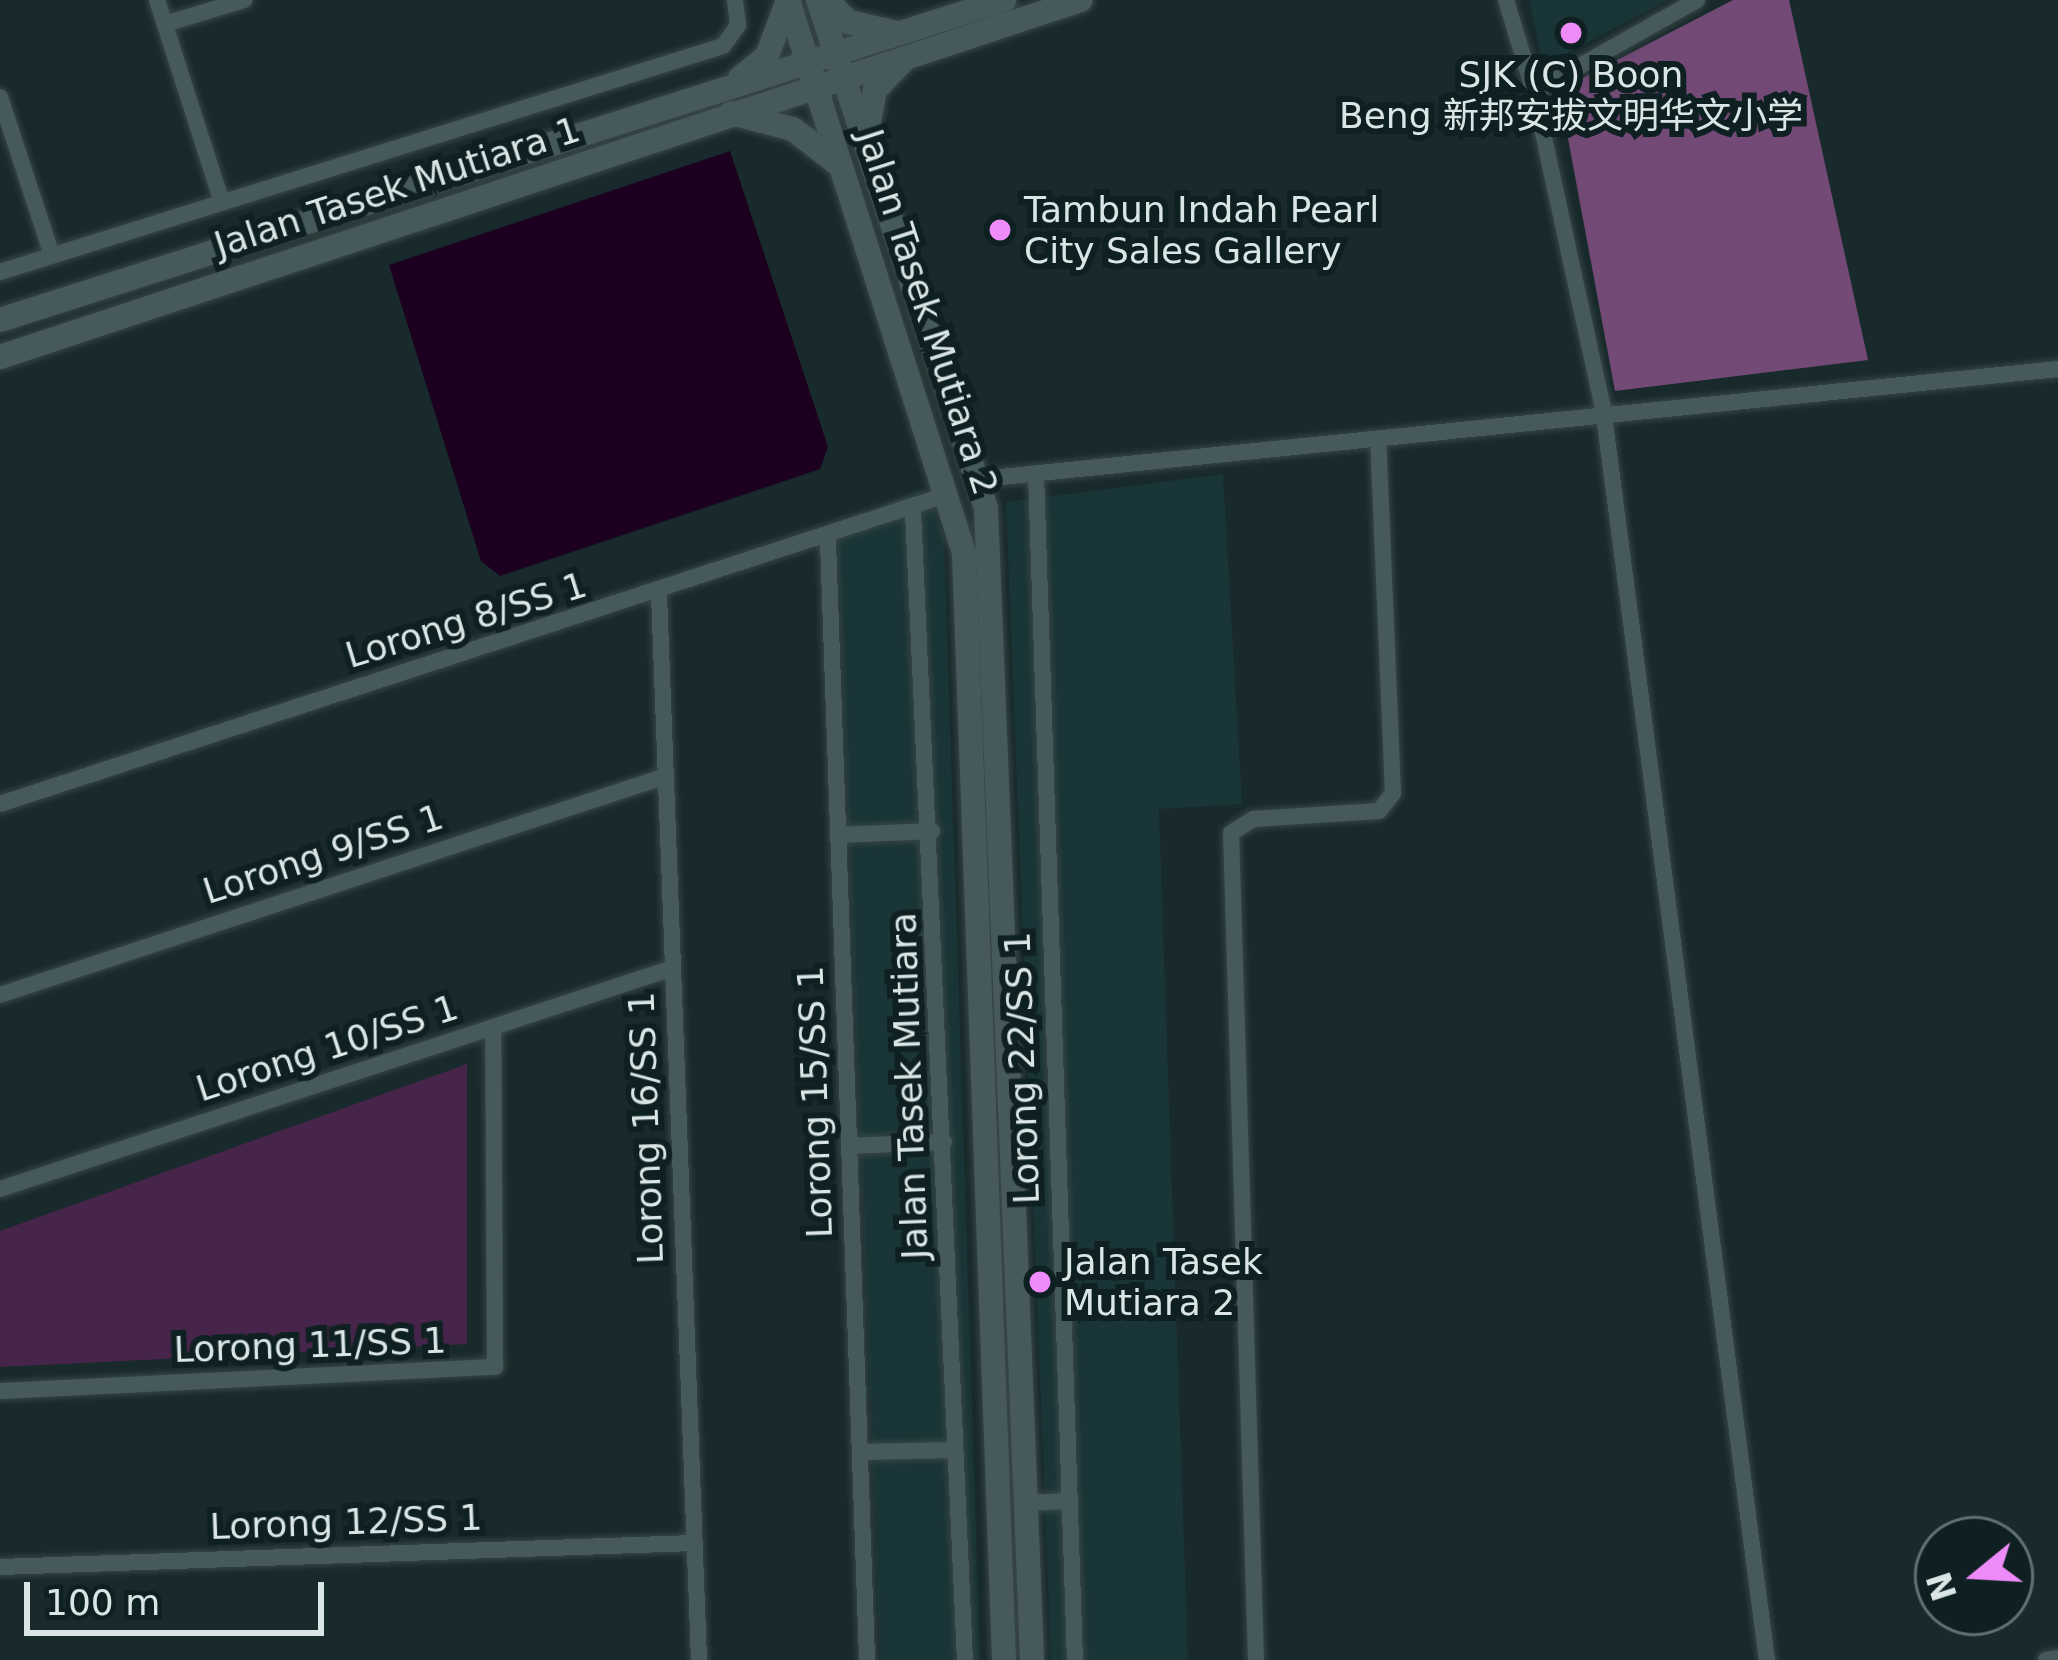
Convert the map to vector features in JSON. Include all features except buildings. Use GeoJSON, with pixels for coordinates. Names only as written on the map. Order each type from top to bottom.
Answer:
{"type":"FeatureCollection","features":[{"type":"Feature","properties":{"kind":"street"},"geometry":{"type":"LineString","coordinates":[[157,0],[221,202]]}},
{"type":"Feature","properties":{"kind":"street"},"geometry":{"type":"LineString","coordinates":[[165,25],[244,0]]}},
{"type":"Feature","properties":{"kind":"street","name":"Jalan Tasek Mutiara 1"},"geometry":{"type":"LineString","coordinates":[[0,272],[723,46],[738,25],[735,0]]}},
{"type":"Feature","properties":{"kind":"street"},"geometry":{"type":"LineString","coordinates":[[788,0],[767,56],[727,101],[793,129],[844,170]]}},
{"type":"Feature","properties":{"kind":"street","name":"Jalan Tasek Mutiara 2"},"geometry":{"type":"LineString","coordinates":[[788,0],[964,553],[1004,1660]]}},
{"type":"Feature","properties":{"kind":"street"},"geometry":{"type":"LineString","coordinates":[[822,0],[849,22],[905,45],[1081,0]]}},
{"type":"Feature","properties":{"kind":"street","name":"Jalan Tasek Mutiara 2"},"geometry":{"type":"LineString","coordinates":[[822,0],[839,64],[981,479],[1032,1660]]}},
{"type":"Feature","properties":{"kind":"street"},"geometry":{"type":"LineString","coordinates":[[870,155],[864,115],[905,45],[1004,0]]}},
{"type":"Feature","properties":{"kind":"street"},"geometry":{"type":"LineString","coordinates":[[1506,0],[1534,92],[1603,408],[1767,1660]]}},
{"type":"Feature","properties":{"kind":"street"},"geometry":{"type":"LineString","coordinates":[[1534,92],[1697,0]]}},
{"type":"Feature","properties":{"kind":"street","name":"Jalan Tasek Mutiara 1"},"geometry":{"type":"LineString","coordinates":[[0,357],[727,101],[905,45]]}},
{"type":"Feature","properties":{"kind":"street"},"geometry":{"type":"LineString","coordinates":[[0,97],[52,255]]}},
{"type":"Feature","properties":{"kind":"street","name":"Jalan Tasek Mutiara 1"},"geometry":{"type":"LineString","coordinates":[[0,320],[727,101]]}},
{"type":"Feature","properties":{"kind":"street"},"geometry":{"type":"LineString","coordinates":[[981,479],[1378,440],[1603,408],[2058,369]]}},
{"type":"Feature","properties":{"kind":"street"},"geometry":{"type":"LineString","coordinates":[[1256,1660],[1231,833],[1253,819],[1378,811],[1393,793],[1378,440]]}},
{"type":"Feature","properties":{"kind":"street","name":"Lorong 22/SS 1"},"geometry":{"type":"LineString","coordinates":[[1036,473],[1075,1660]]}},
{"type":"Feature","properties":{"kind":"street","name":"Lorong 8/SS 1"},"geometry":{"type":"LineString","coordinates":[[0,804],[828,542],[949,494]]}},
{"type":"Feature","properties":{"kind":"street","name":"Jalan Tasek Mutiara"},"geometry":{"type":"LineString","coordinates":[[913,511],[932,831],[965,1660]]}},
{"type":"Feature","properties":{"kind":"street","name":"Lorong 15/SS 1"},"geometry":{"type":"LineString","coordinates":[[828,542],[868,1660]]}},
{"type":"Feature","properties":{"kind":"street","name":"Lorong 16/SS 1"},"geometry":{"type":"LineString","coordinates":[[659,594],[699,1660]]}},
{"type":"Feature","properties":{"kind":"street","name":"Lorong 9/SS 1"},"geometry":{"type":"LineString","coordinates":[[0,995],[666,776]]}},
{"type":"Feature","properties":{"kind":"street"},"geometry":{"type":"LineString","coordinates":[[838,835],[932,831]]}},
{"type":"Feature","properties":{"kind":"street","name":"Lorong 10/SS 1"},"geometry":{"type":"LineString","coordinates":[[0,1190],[674,968]]}},
{"type":"Feature","properties":{"kind":"street","name":"Lorong 11/SS 1"},"geometry":{"type":"LineString","coordinates":[[0,1391],[495,1367],[493,1028]]}},
{"type":"Feature","properties":{"kind":"street"},"geometry":{"type":"LineString","coordinates":[[849,1146],[944,1142]]}},
{"type":"Feature","properties":{"kind":"street"},"geometry":{"type":"LineString","coordinates":[[860,1452],[956,1450]]}},
{"type":"Feature","properties":{"kind":"street"},"geometry":{"type":"LineString","coordinates":[[1024,1503],[1070,1501]]}},
{"type":"Feature","properties":{"kind":"street","name":"Lorong 12/SS 1"},"geometry":{"type":"LineString","coordinates":[[0,1567],[695,1543]]}},
{"type":"Feature","properties":{"kind":"street"},"geometry":{"type":"LineString","coordinates":[[2046,1660],[2058,1658]]}},
{"type":"Feature","properties":{"kind":"shaded area","name":"SJK (C) Boon Beng 新邦安拔文明华文小学"},"geometry":{"type":"Polygon","coordinates":[[[1529,0],[1668,0],[1543,66],[1529,0]]]}},
{"type":"Feature","properties":{"kind":"shaded area"},"geometry":{"type":"Polygon","coordinates":[[[1733,0],[1789,0],[1868,360],[1615,391],[1559,90],[1733,0]]]}},
{"type":"Feature","properties":{"kind":"shaded area"},"geometry":{"type":"Polygon","coordinates":[[[730,151],[828,447],[820,469],[500,576],[481,561],[389,265],[730,151]]]}},
{"type":"Feature","properties":{"kind":"shaded area"},"geometry":{"type":"Polygon","coordinates":[[[1223,474],[1242,804],[1159,809],[1188,1660],[1051,1660],[1006,502],[1223,474]]]}},
{"type":"Feature","properties":{"kind":"shaded area"},"geometry":{"type":"Polygon","coordinates":[[[923,489],[944,536],[980,1660],[880,1660],[837,524],[923,489]]]}},
{"type":"Feature","properties":{"kind":"shaded area"},"geometry":{"type":"Polygon","coordinates":[[[467,1064],[467,1344],[0,1367],[0,1231],[467,1064]]]}},
{"type":"Feature","properties":{"kind":"place","name":"SJK (C) Boon Beng 新邦安拔文明华文小学"},"geometry":{"type":"Point","coordinates":[1571,33]}},
{"type":"Feature","properties":{"kind":"place","name":"Tambun Indah Pearl City Sales Gallery"},"geometry":{"type":"Point","coordinates":[1000,230]}},
{"type":"Feature","properties":{"kind":"place","name":"Jalan Tasek Mutiara 2"},"geometry":{"type":"Point","coordinates":[1040,1282]}}]}
